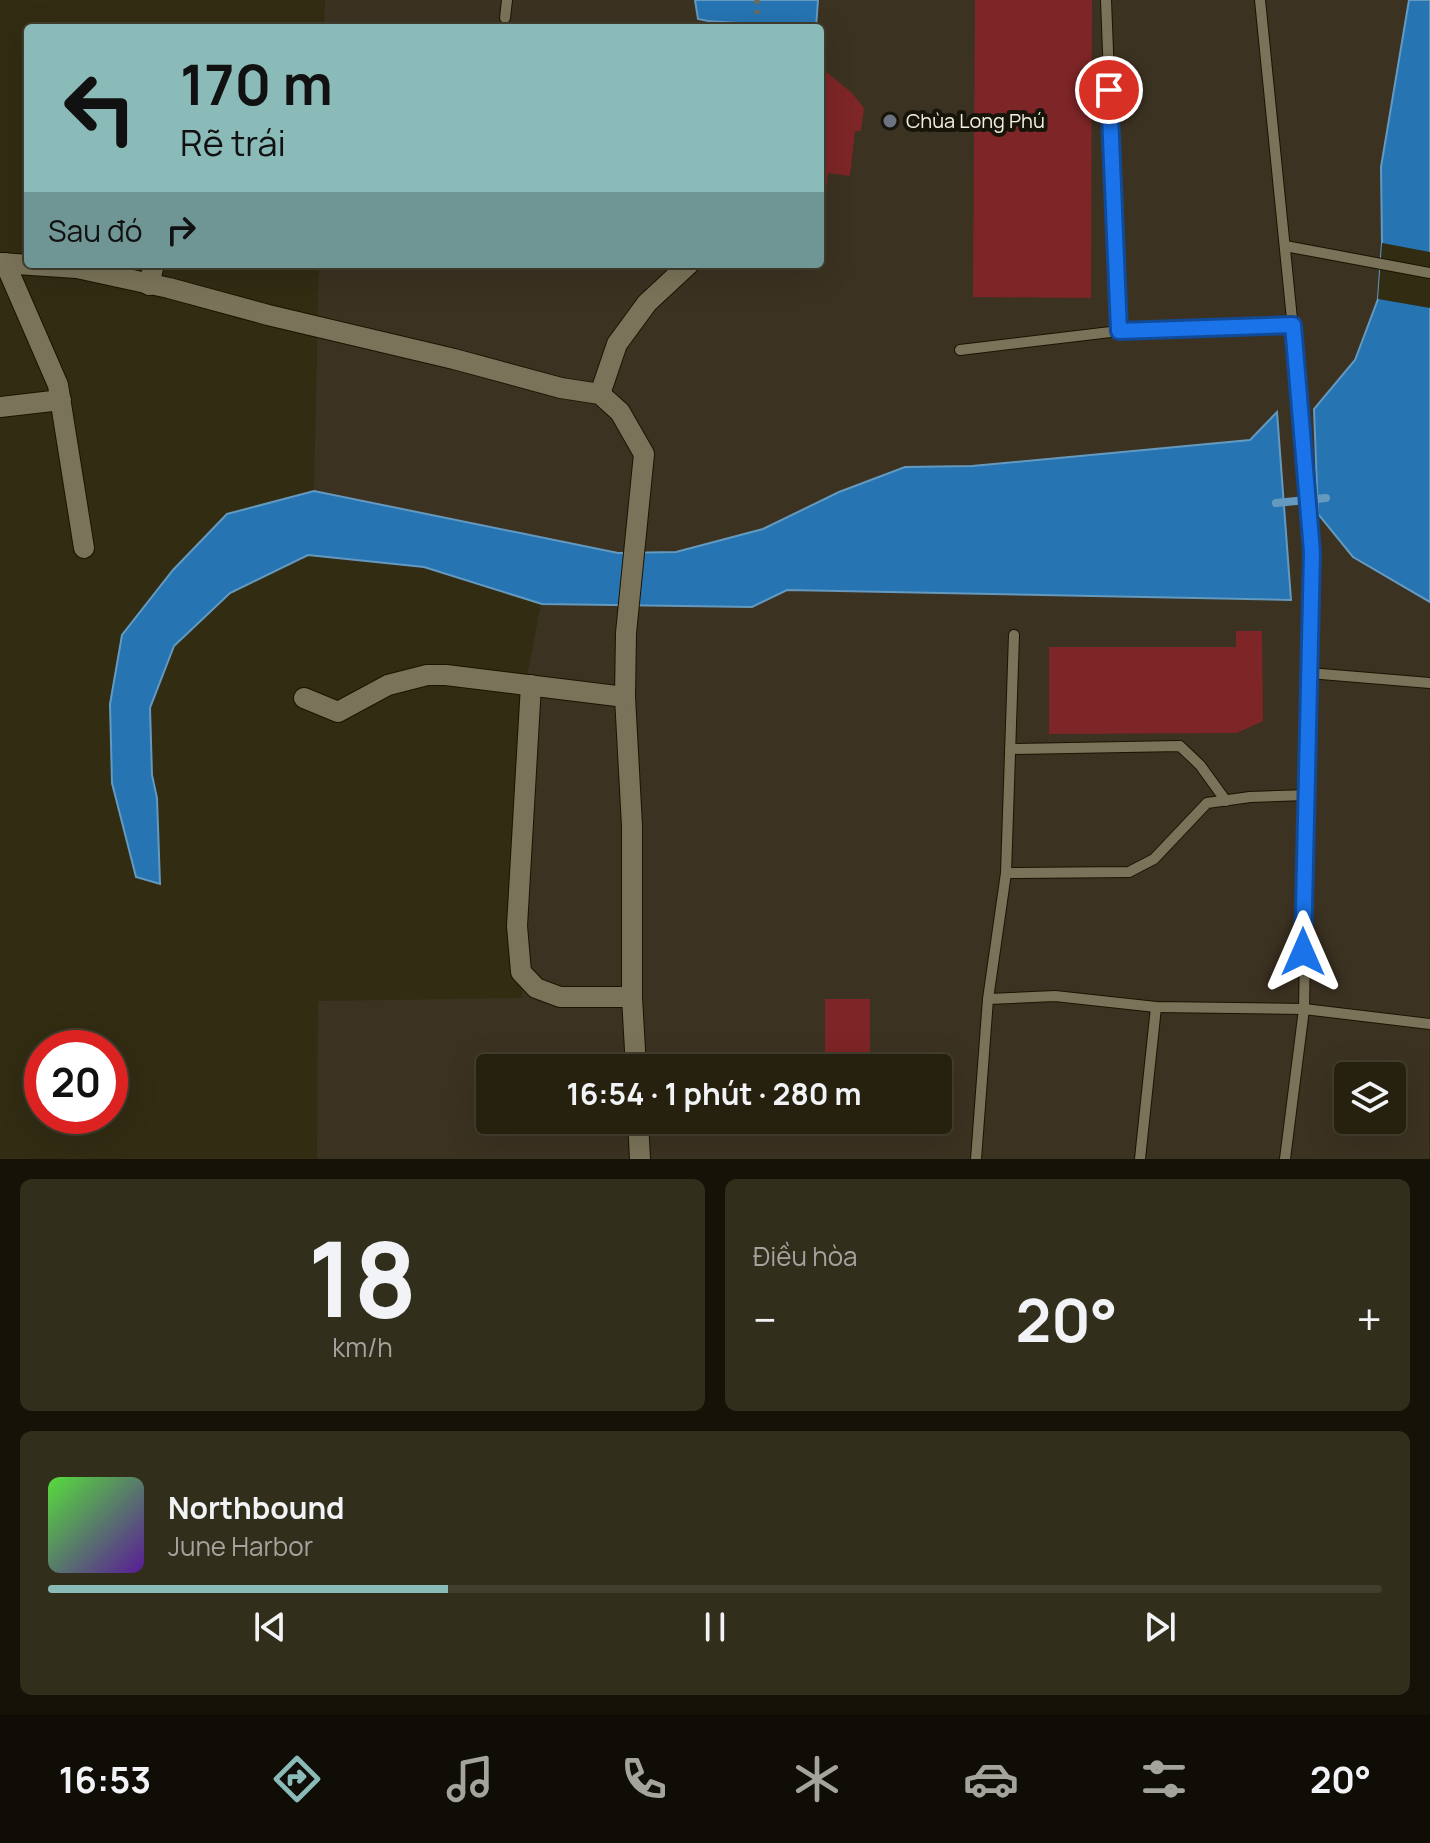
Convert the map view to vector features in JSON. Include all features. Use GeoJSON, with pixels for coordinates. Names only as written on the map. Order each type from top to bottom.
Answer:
{"type":"FeatureCollection","features":[{"type":"Feature","properties":{"kind":"street"},"geometry":{"type":"LineString","coordinates":[[24,264],[2,263],[58,385],[84,548]]}},
{"type":"Feature","properties":{"kind":"street"},"geometry":{"type":"LineString","coordinates":[[77,268],[561,388],[600,394],[620,412],[644,454],[627,617],[625,697],[632,826],[632,997],[635,1054]]}},
{"type":"Feature","properties":{"kind":"street"},"geometry":{"type":"LineString","coordinates":[[149,285],[153,268]]}},
{"type":"Feature","properties":{"kind":"street"},"geometry":{"type":"LineString","coordinates":[[600,394],[617,344],[647,303],[685,268]]}},
{"type":"Feature","properties":{"kind":"street"},"geometry":{"type":"LineString","coordinates":[[0,407],[61,400]]}},
{"type":"Feature","properties":{"kind":"street"},"geometry":{"type":"LineString","coordinates":[[304,698],[338,712],[388,685],[427,675],[625,697]]}},
{"type":"Feature","properties":{"kind":"street"},"geometry":{"type":"LineString","coordinates":[[531,685],[517,926],[521,972],[536,988],[560,997],[632,997]]}},
{"type":"Feature","properties":{"kind":"street"},"geometry":{"type":"LineString","coordinates":[[639,1134],[640,1159]]}},
{"type":"Feature","properties":{"kind":"lane"},"geometry":{"type":"LineString","coordinates":[[505,18],[507,0]]}},
{"type":"Feature","properties":{"kind":"lane"},"geometry":{"type":"LineString","coordinates":[[1106,0],[1119,331]]}},
{"type":"Feature","properties":{"kind":"lane"},"geometry":{"type":"LineString","coordinates":[[1260,0],[1302,419],[1312,552],[1304,1009],[1285,1159]]}},
{"type":"Feature","properties":{"kind":"lane"},"geometry":{"type":"LineString","coordinates":[[1285,246],[1430,273]]}},
{"type":"Feature","properties":{"kind":"lane"},"geometry":{"type":"LineString","coordinates":[[960,350],[1119,331],[1293,325]]}},
{"type":"Feature","properties":{"kind":"lane"},"geometry":{"type":"LineString","coordinates":[[976,1159],[988,999],[1006,873],[1014,635]]}},
{"type":"Feature","properties":{"kind":"lane"},"geometry":{"type":"LineString","coordinates":[[1309,673],[1430,683]]}},
{"type":"Feature","properties":{"kind":"lane"},"geometry":{"type":"LineString","coordinates":[[1010,749],[1180,746],[1200,765],[1226,801]]}},
{"type":"Feature","properties":{"kind":"lane"},"geometry":{"type":"LineString","coordinates":[[1006,873],[1129,872],[1154,859],[1207,803],[1307,795]]}},
{"type":"Feature","properties":{"kind":"lane"},"geometry":{"type":"LineString","coordinates":[[988,999],[1055,996],[1156,1007],[1304,1009],[1430,1024]]}},
{"type":"Feature","properties":{"kind":"lane"},"geometry":{"type":"LineString","coordinates":[[1140,1159],[1156,1007]]}},
{"type":"Feature","properties":{"kind":"path"},"geometry":{"type":"LineString","coordinates":[[757,0],[757,14]]}},
{"type":"Feature","properties":{"kind":"shaded area"},"geometry":{"type":"Polygon","coordinates":[[[325,0],[1409,0],[1381,167],[1382,243],[1378,299],[1355,360],[1314,409],[1319,514],[1353,557],[1430,602],[1429,1159],[317,1159],[318,1001],[522,998],[528,671],[541,604],[752,607],[787,590],[1291,600],[1276,413],[1251,440],[972,466],[905,467],[839,492],[763,529],[676,552],[618,553],[314,491],[319,268],[824,268],[824,24],[324,24],[325,0]]]}},
{"type":"Feature","properties":{"kind":"water"},"geometry":{"type":"Polygon","coordinates":[[[695,0],[818,0],[816,24],[754,24],[698,19],[695,0]]]}},
{"type":"Feature","properties":{"kind":"water"},"geometry":{"type":"Polygon","coordinates":[[[1409,0],[1430,0],[1430,602],[1353,557],[1318,514],[1314,409],[1355,360],[1378,299],[1382,243],[1381,167],[1409,0]]]}},
{"type":"Feature","properties":{"kind":"water"},"geometry":{"type":"Polygon","coordinates":[[[1277,412],[1291,600],[787,590],[752,607],[542,604],[424,567],[308,555],[230,593],[174,646],[150,708],[160,884],[136,877],[112,783],[110,704],[122,635],[173,570],[227,514],[314,491],[618,553],[676,552],[763,529],[839,492],[905,467],[972,466],[1250,440],[1277,412]]]}},
{"type":"Feature","properties":{"kind":"pier"},"geometry":{"type":"Polygon","coordinates":[[[1382,243],[1430,252],[1430,308],[1378,299],[1382,243]]]}},
{"type":"Feature","properties":{"kind":"building"},"geometry":{"type":"Polygon","coordinates":[[[975,0],[1092,0],[1091,298],[973,297],[975,0]]]}},
{"type":"Feature","properties":{"kind":"building"},"geometry":{"type":"Polygon","coordinates":[[[824,70],[852,93],[864,108],[861,131],[855,131],[850,176],[828,173],[824,210],[824,70]]]}},
{"type":"Feature","properties":{"kind":"building"},"geometry":{"type":"Polygon","coordinates":[[[1236,631],[1262,631],[1263,721],[1237,733],[1049,734],[1049,647],[1236,647],[1236,631]]]}},
{"type":"Feature","properties":{"kind":"building"},"geometry":{"type":"Polygon","coordinates":[[[825,999],[870,999],[870,1054],[825,1054],[825,999]]]}},
{"type":"Feature","properties":{"kind":"waterway"},"geometry":{"type":"LineString","coordinates":[[1276,503],[1326,498]]}},
{"type":"Feature","properties":{"kind":"place","name":"Chùa Long Phú"},"geometry":{"type":"Point","coordinates":[890,121]}},
{"type":"Feature","properties":{"kind":"route"},"geometry":{"type":"LineString","coordinates":[[1109,90],[1119,331],[1293,325],[1312,552],[1303,952]]}}]}
